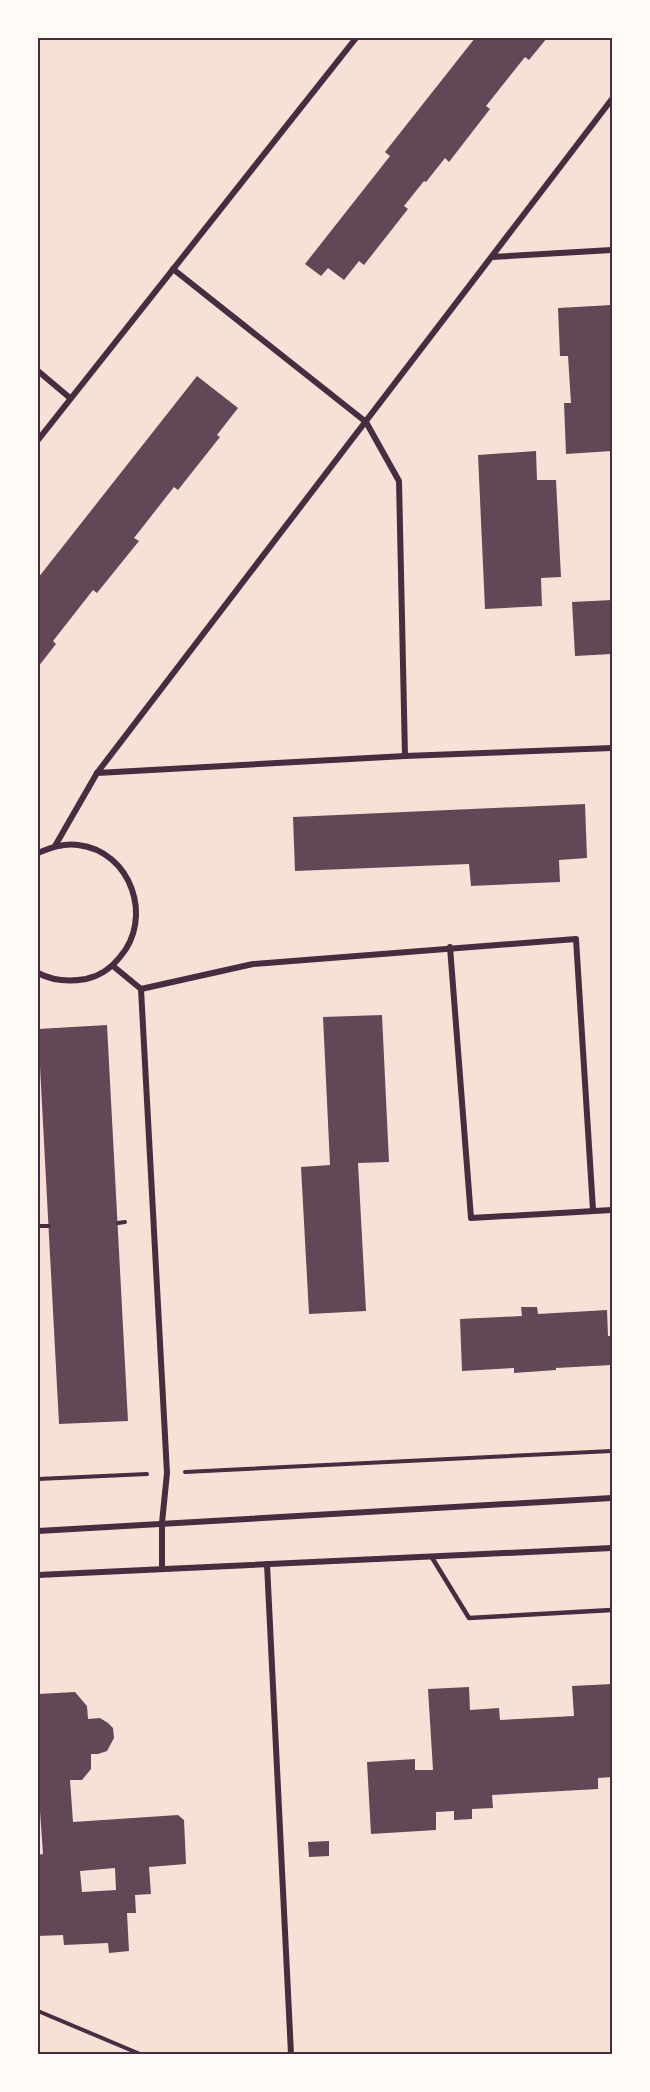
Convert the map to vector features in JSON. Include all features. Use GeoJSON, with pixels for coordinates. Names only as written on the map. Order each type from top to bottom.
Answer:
{"type":"FeatureCollection","features":[{"type":"Feature","properties":{"kind":"street"},"geometry":{"type":"LineString","coordinates":[[38,440],[357,38]]}},
{"type":"Feature","properties":{"kind":"street"},"geometry":{"type":"LineString","coordinates":[[55,846],[97,773],[612,99]]}},
{"type":"Feature","properties":{"kind":"street"},"geometry":{"type":"LineString","coordinates":[[492,257],[612,250]]}},
{"type":"Feature","properties":{"kind":"street"},"geometry":{"type":"LineString","coordinates":[[173,269],[366,422],[399,481],[405,756]]}},
{"type":"Feature","properties":{"kind":"street"},"geometry":{"type":"LineString","coordinates":[[38,371],[70,398]]}},
{"type":"Feature","properties":{"kind":"street"},"geometry":{"type":"LineString","coordinates":[[97,773],[405,756],[612,748]]}},
{"type":"Feature","properties":{"kind":"street"},"geometry":{"type":"LineString","coordinates":[[38,853],[55,846],[78,845],[100,852],[118,865],[130,884],[137,905],[136,928],[128,949],[113,966],[93,977],[70,982],[48,978],[38,973]]}},
{"type":"Feature","properties":{"kind":"street"},"geometry":{"type":"LineString","coordinates":[[141,989],[253,964],[576,939],[594,1210]]}},
{"type":"Feature","properties":{"kind":"street"},"geometry":{"type":"LineString","coordinates":[[450,947],[471,1218],[612,1210]]}},
{"type":"Feature","properties":{"kind":"street"},"geometry":{"type":"LineString","coordinates":[[113,966],[141,989],[167,1473],[162,1523],[162,1569]]}},
{"type":"Feature","properties":{"kind":"street"},"geometry":{"type":"LineString","coordinates":[[38,1531],[612,1498]]}},
{"type":"Feature","properties":{"kind":"street"},"geometry":{"type":"LineString","coordinates":[[38,1575],[612,1548]]}},
{"type":"Feature","properties":{"kind":"street"},"geometry":{"type":"LineString","coordinates":[[267,1564],[291,2055]]}},
{"type":"Feature","properties":{"kind":"lane"},"geometry":{"type":"LineString","coordinates":[[431,1556],[469,1618],[612,1610]]}},
{"type":"Feature","properties":{"kind":"path"},"geometry":{"type":"LineString","coordinates":[[118,1223],[125,1222]]}},
{"type":"Feature","properties":{"kind":"path"},"geometry":{"type":"LineString","coordinates":[[39,1226],[49,1226]]}},
{"type":"Feature","properties":{"kind":"path"},"geometry":{"type":"LineString","coordinates":[[38,1479],[612,1451]]}},
{"type":"Feature","properties":{"kind":"path"},"geometry":{"type":"LineString","coordinates":[[38,2011],[140,2055]]}},
{"type":"Feature","properties":{"kind":"building"},"geometry":{"type":"Polygon","coordinates":[[[475,38],[547,38],[529,60],[525,57],[486,106],[490,109],[449,162],[445,158],[426,182],[424,181],[404,206],[408,209],[364,265],[359,261],[344,280],[328,268],[321,276],[305,264],[390,156],[385,152],[475,38]]]}},
{"type":"Feature","properties":{"kind":"building"},"geometry":{"type":"Polygon","coordinates":[[[612,305],[612,451],[566,454],[564,403],[571,403],[568,356],[560,356],[558,308],[612,305]]]}},
{"type":"Feature","properties":{"kind":"building"},"geometry":{"type":"Polygon","coordinates":[[[197,376],[238,408],[217,435],[220,437],[178,490],[174,487],[134,538],[139,541],[97,593],[93,590],[53,641],[56,644],[38,667],[38,578],[197,376]]]}},
{"type":"Feature","properties":{"kind":"building"},"geometry":{"type":"Polygon","coordinates":[[[536,451],[537,480],[556,480],[561,577],[541,578],[542,606],[485,609],[478,455],[536,451]]]}},
{"type":"Feature","properties":{"kind":"building"},"geometry":{"type":"Polygon","coordinates":[[[612,600],[612,654],[575,656],[572,602],[612,600]]]}},
{"type":"Feature","properties":{"kind":"building"},"geometry":{"type":"Polygon","coordinates":[[[585,804],[587,858],[559,860],[560,882],[471,886],[469,864],[295,871],[293,817],[585,804]]]}},
{"type":"Feature","properties":{"kind":"building"},"geometry":{"type":"Polygon","coordinates":[[[382,1015],[389,1162],[358,1163],[366,1311],[309,1314],[301,1167],[330,1165],[323,1017],[382,1015]]]}},
{"type":"Feature","properties":{"kind":"building"},"geometry":{"type":"Polygon","coordinates":[[[107,1025],[128,1421],[59,1424],[38,1029],[107,1025]]]}},
{"type":"Feature","properties":{"kind":"building"},"geometry":{"type":"Polygon","coordinates":[[[521,1307],[537,1307],[538,1314],[607,1310],[608,1336],[612,1336],[612,1365],[514,1373],[514,1368],[462,1371],[460,1319],[522,1316],[521,1307]]]}},
{"type":"Feature","properties":{"kind":"building"},"geometry":{"type":"Polygon","coordinates":[[[612,1684],[612,1777],[598,1778],[598,1789],[492,1795],[493,1808],[472,1809],[472,1819],[454,1820],[454,1811],[436,1812],[436,1830],[371,1834],[367,1762],[415,1759],[415,1770],[433,1770],[428,1689],[469,1687],[470,1710],[499,1708],[500,1720],[574,1716],[572,1686],[612,1684]]]}},
{"type":"Feature","properties":{"kind":"building"},"geometry":{"type":"Polygon","coordinates":[[[75,1692],[87,1706],[88,1719],[100,1718],[113,1728],[114,1738],[107,1751],[91,1754],[91,1769],[82,1780],[70,1780],[73,1822],[178,1815],[184,1820],[186,1864],[149,1867],[151,1894],[135,1895],[136,1913],[127,1913],[129,1951],[109,1953],[108,1943],[64,1945],[63,1935],[38,1936],[38,1855],[43,1854],[38,1783],[38,1694],[75,1692]],[[115,1868],[80,1871],[82,1892],[116,1890],[115,1868]]]}},
{"type":"Feature","properties":{"kind":"building"},"geometry":{"type":"Polygon","coordinates":[[[329,1841],[329,1856],[309,1857],[308,1842],[329,1841]]]}}]}
